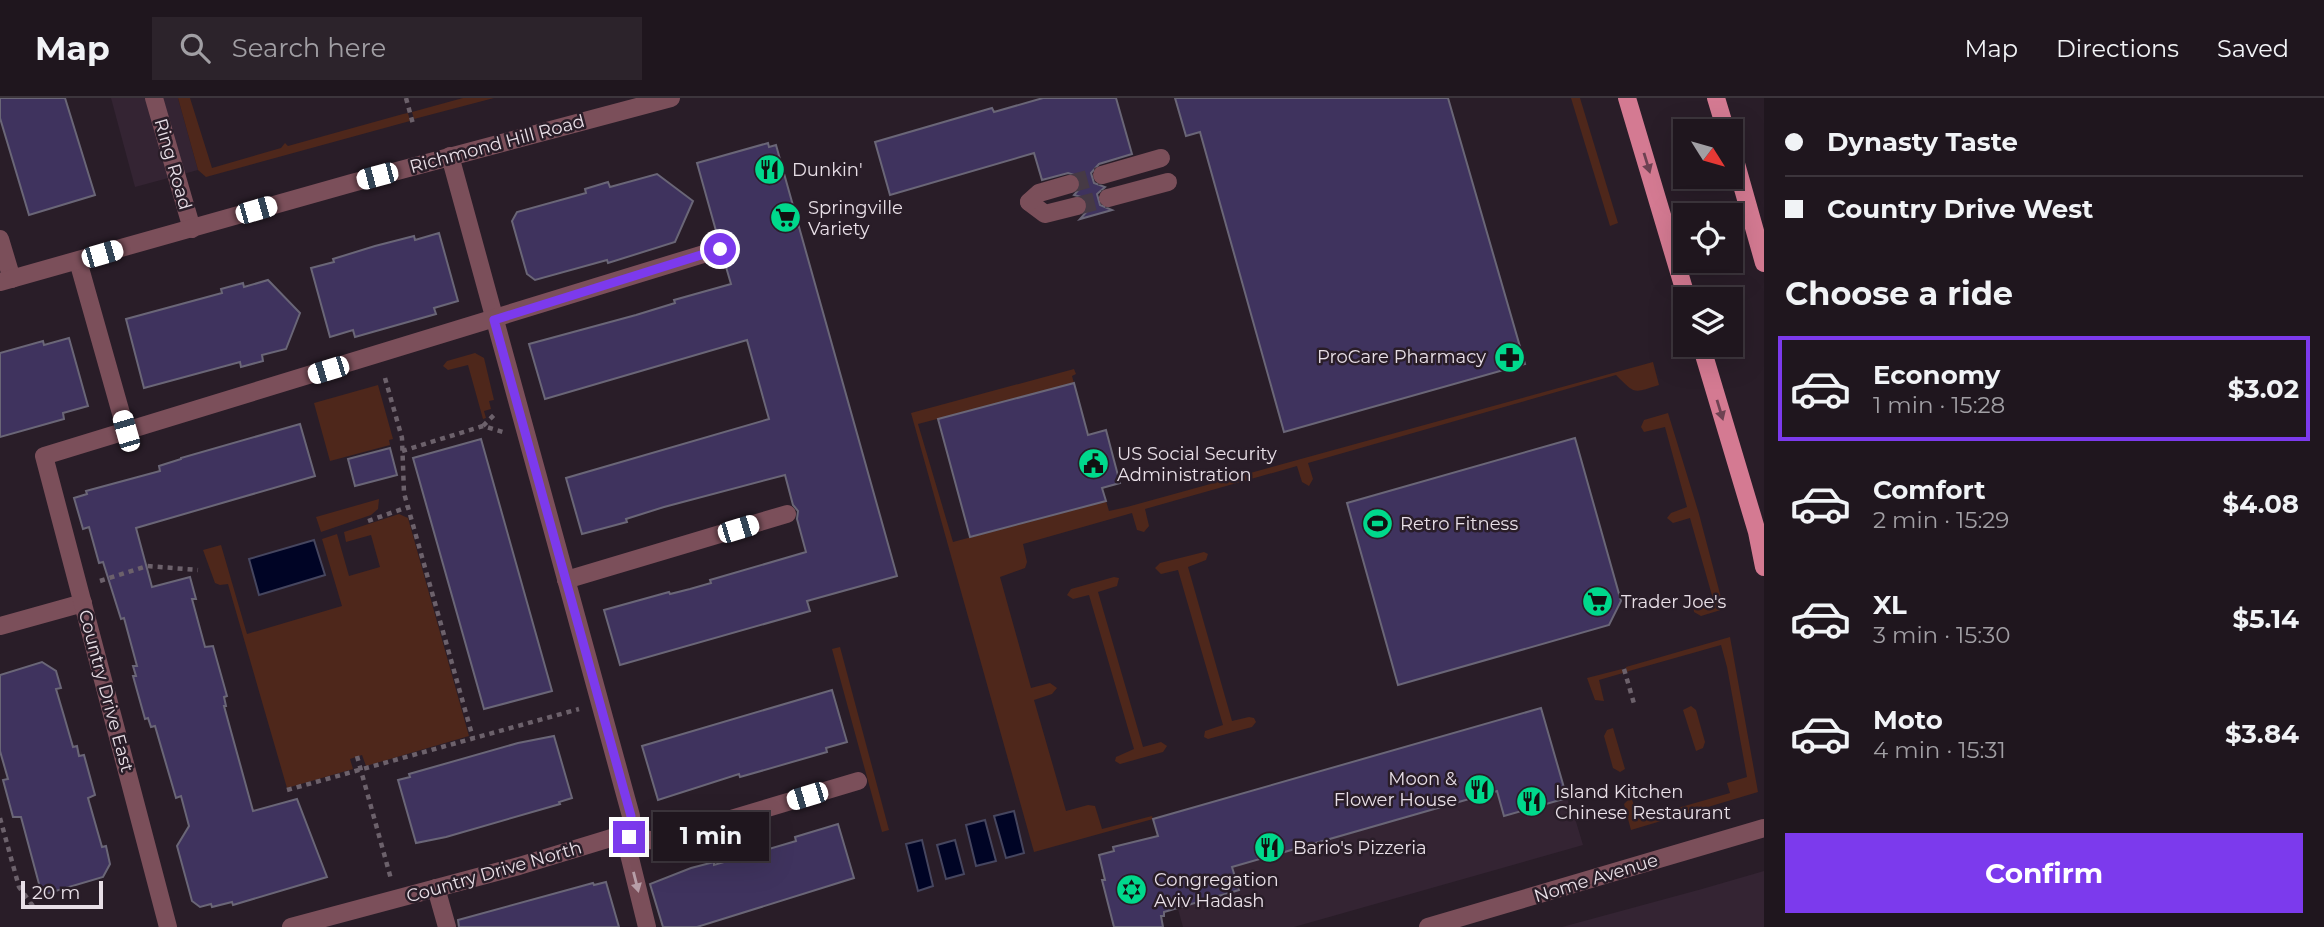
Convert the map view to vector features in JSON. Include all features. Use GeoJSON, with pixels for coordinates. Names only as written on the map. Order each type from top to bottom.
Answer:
{"type":"FeatureCollection","features":[{"type":"Feature","properties":{"kind":"main road"},"geometry":{"type":"LineString","coordinates":[[1627,98],[1683,287]]}},
{"type":"Feature","properties":{"kind":"main road"},"geometry":{"type":"LineString","coordinates":[[1716,98],[1723,119]]}},
{"type":"Feature","properties":{"kind":"main road"},"geometry":{"type":"LineString","coordinates":[[1743,189],[1764,263]]}},
{"type":"Feature","properties":{"kind":"main road"},"geometry":{"type":"LineString","coordinates":[[1705,357],[1757,532],[1764,567]]}},
{"type":"Feature","properties":{"kind":"street","name":"Ring Road"},"geometry":{"type":"LineString","coordinates":[[154,98],[192,229]]}},
{"type":"Feature","properties":{"kind":"street","name":"Richmond Hill Road"},"geometry":{"type":"LineString","coordinates":[[6,280],[450,156],[671,98]]}},
{"type":"Feature","properties":{"kind":"street"},"geometry":{"type":"LineString","coordinates":[[450,156],[631,816],[631,863],[647,927]]}},
{"type":"Feature","properties":{"kind":"street"},"geometry":{"type":"LineString","coordinates":[[1164,170],[1105,186],[1164,170]]}},
{"type":"Feature","properties":{"kind":"street"},"geometry":{"type":"LineString","coordinates":[[1029,202],[1045,214],[1074,195]]}},
{"type":"Feature","properties":{"kind":"street"},"geometry":{"type":"LineString","coordinates":[[0,239],[6,280]]}},
{"type":"Feature","properties":{"kind":"street"},"geometry":{"type":"LineString","coordinates":[[78,261],[126,431],[720,249]]}},
{"type":"Feature","properties":{"kind":"street","name":"Country Drive East"},"geometry":{"type":"LineString","coordinates":[[126,431],[44,456],[168,927]]}},
{"type":"Feature","properties":{"kind":"street"},"geometry":{"type":"LineString","coordinates":[[566,580],[787,514]]}},
{"type":"Feature","properties":{"kind":"street"},"geometry":{"type":"LineString","coordinates":[[0,626],[83,603]]}},
{"type":"Feature","properties":{"kind":"street","name":"Country Drive North"},"geometry":{"type":"LineString","coordinates":[[291,927],[611,838],[629,837],[657,841],[858,781]]}},
{"type":"Feature","properties":{"kind":"street","name":"Nome Avenue"},"geometry":{"type":"LineString","coordinates":[[1428,927],[1457,923],[1764,828]]}},
{"type":"Feature","properties":{"kind":"street"},"geometry":{"type":"LineString","coordinates":[[436,888],[447,927]]}},
{"type":"Feature","properties":{"kind":"path"},"geometry":{"type":"LineString","coordinates":[[406,98],[413,124]]}},
{"type":"Feature","properties":{"kind":"path"},"geometry":{"type":"LineString","coordinates":[[385,378],[402,438],[404,494],[473,738]]}},
{"type":"Feature","properties":{"kind":"path"},"geometry":{"type":"LineString","coordinates":[[402,451],[483,426],[496,411]]}},
{"type":"Feature","properties":{"kind":"path"},"geometry":{"type":"LineString","coordinates":[[483,426],[503,432]]}},
{"type":"Feature","properties":{"kind":"path"},"geometry":{"type":"LineString","coordinates":[[368,521],[408,507]]}},
{"type":"Feature","properties":{"kind":"path"},"geometry":{"type":"LineString","coordinates":[[92,584],[148,566],[198,569]]}},
{"type":"Feature","properties":{"kind":"path"},"geometry":{"type":"LineString","coordinates":[[1624,669],[1635,707]]}},
{"type":"Feature","properties":{"kind":"path"},"geometry":{"type":"LineString","coordinates":[[287,789],[600,703]]}},
{"type":"Feature","properties":{"kind":"path"},"geometry":{"type":"LineString","coordinates":[[357,756],[391,879]]}},
{"type":"Feature","properties":{"kind":"path"},"geometry":{"type":"LineString","coordinates":[[0,818],[19,887],[33,906]]}},
{"type":"Feature","properties":{"kind":"shaded area"},"geometry":{"type":"Polygon","coordinates":[[[111,98],[178,98],[198,170],[135,187],[111,98]]]}},
{"type":"Feature","properties":{"kind":"shaded area"},"geometry":{"type":"Polygon","coordinates":[[[178,98],[190,98],[212,168],[281,148],[285,143],[288,146],[403,114],[408,113],[410,121],[206,177],[198,170],[178,98]]]}},
{"type":"Feature","properties":{"kind":"shaded area"},"geometry":{"type":"Polygon","coordinates":[[[463,98],[494,98],[414,119],[412,112],[463,98]]]}},
{"type":"Feature","properties":{"kind":"shaded area"},"geometry":{"type":"Polygon","coordinates":[[[1571,98],[1580,98],[1618,223],[1610,226],[1571,98]]]}},
{"type":"Feature","properties":{"kind":"shaded area"},"geometry":{"type":"Polygon","coordinates":[[[475,353],[484,358],[494,400],[489,401],[491,409],[484,411],[486,418],[483,419],[468,365],[448,370],[443,366],[447,361],[475,353]]]}},
{"type":"Feature","properties":{"kind":"shaded area"},"geometry":{"type":"Polygon","coordinates":[[[1653,362],[1659,385],[1644,390],[1632,389],[1616,375],[1308,463],[1313,479],[1309,486],[1302,482],[1297,466],[1145,509],[1149,526],[1144,532],[1137,530],[1132,513],[1023,544],[1027,562],[1025,568],[1000,577],[1031,688],[1050,683],[1057,688],[1052,694],[1034,700],[1066,811],[1088,805],[1095,806],[1102,829],[1152,816],[1153,819],[1034,852],[911,413],[1074,369],[1076,374],[1072,376],[1074,383],[918,424],[953,542],[1106,501],[1109,511],[1127,507],[1653,362]]]}},
{"type":"Feature","properties":{"kind":"shaded area"},"geometry":{"type":"Polygon","coordinates":[[[378,385],[393,439],[389,440],[390,445],[330,461],[314,403],[378,385]]]}},
{"type":"Feature","properties":{"kind":"shaded area"},"geometry":{"type":"Polygon","coordinates":[[[1668,413],[1724,609],[1701,616],[1694,612],[1693,605],[1713,599],[1690,518],[1673,523],[1667,518],[1671,513],[1687,507],[1665,427],[1644,432],[1641,427],[1644,420],[1668,413]]]}},
{"type":"Feature","properties":{"kind":"shaded area"},"geometry":{"type":"Polygon","coordinates":[[[379,499],[378,509],[371,515],[321,532],[316,517],[379,499]]]}},
{"type":"Feature","properties":{"kind":"shaded area"},"geometry":{"type":"Polygon","coordinates":[[[399,514],[408,518],[469,736],[366,766],[362,755],[350,759],[353,769],[287,788],[228,584],[215,583],[203,550],[221,545],[247,634],[342,606],[322,539],[337,534],[349,576],[380,567],[371,535],[346,542],[344,532],[399,514]]]}},
{"type":"Feature","properties":{"kind":"shaded area"},"geometry":{"type":"Polygon","coordinates":[[[1204,552],[1208,554],[1206,560],[1188,567],[1232,721],[1249,717],[1256,722],[1252,727],[1208,739],[1204,737],[1205,731],[1223,725],[1178,570],[1161,574],[1155,568],[1160,563],[1204,552]]]}},
{"type":"Feature","properties":{"kind":"shaded area"},"geometry":{"type":"Polygon","coordinates":[[[1119,578],[1117,586],[1098,592],[1143,747],[1161,742],[1167,746],[1163,752],[1120,764],[1115,761],[1116,757],[1134,749],[1089,595],[1073,599],[1067,595],[1071,589],[1119,578]]]}},
{"type":"Feature","properties":{"kind":"shaded area"},"geometry":{"type":"Polygon","coordinates":[[[1730,637],[1758,792],[1631,830],[1624,804],[1631,797],[1639,819],[1730,793],[1727,783],[1747,777],[1721,645],[1627,672],[1626,667],[1730,637]]]}},
{"type":"Feature","properties":{"kind":"shaded area"},"geometry":{"type":"Polygon","coordinates":[[[840,647],[889,830],[882,832],[832,649],[840,647]]]}},
{"type":"Feature","properties":{"kind":"shaded area"},"geometry":{"type":"Polygon","coordinates":[[[1622,669],[1623,673],[1599,680],[1604,701],[1595,700],[1587,678],[1622,669]]]}},
{"type":"Feature","properties":{"kind":"shaded area"},"geometry":{"type":"Polygon","coordinates":[[[1691,706],[1696,710],[1705,742],[1703,748],[1696,751],[1683,710],[1691,706]]]}},
{"type":"Feature","properties":{"kind":"shaded area"},"geometry":{"type":"Polygon","coordinates":[[[1541,708],[1583,845],[1294,927],[1183,927],[1153,819],[1541,708]]]}},
{"type":"Feature","properties":{"kind":"shaded area"},"geometry":{"type":"Polygon","coordinates":[[[1613,728],[1625,769],[1620,772],[1613,768],[1604,736],[1607,730],[1613,728]]]}},
{"type":"Feature","properties":{"kind":"shaded area"},"geometry":{"type":"Polygon","coordinates":[[[1764,871],[1764,927],[1562,927],[1702,889],[1764,871]]]}},
{"type":"Feature","properties":{"kind":"water"},"geometry":{"type":"Polygon","coordinates":[[[314,540],[325,575],[259,595],[249,559],[314,540]]]}},
{"type":"Feature","properties":{"kind":"water"},"geometry":{"type":"Polygon","coordinates":[[[1014,811],[1024,853],[1006,858],[994,816],[1014,811]]]}},
{"type":"Feature","properties":{"kind":"water"},"geometry":{"type":"Polygon","coordinates":[[[985,820],[996,861],[976,866],[966,825],[985,820]]]}},
{"type":"Feature","properties":{"kind":"water"},"geometry":{"type":"Polygon","coordinates":[[[922,840],[933,886],[918,891],[906,844],[922,840]]]}},
{"type":"Feature","properties":{"kind":"water"},"geometry":{"type":"Polygon","coordinates":[[[955,840],[964,874],[946,879],[937,845],[955,840]]]}},
{"type":"Feature","properties":{"kind":"building"},"geometry":{"type":"Polygon","coordinates":[[[0,98],[65,98],[95,195],[29,215],[0,118],[0,98]]]}},
{"type":"Feature","properties":{"kind":"building"},"geometry":{"type":"Polygon","coordinates":[[[1043,98],[1116,98],[1132,154],[1099,164],[1091,173],[1094,183],[1105,187],[1097,194],[1100,205],[1112,210],[1080,219],[1088,210],[1088,204],[1085,198],[1074,195],[1081,187],[1078,176],[1068,173],[1042,180],[1034,153],[890,195],[875,142],[992,108],[994,112],[1043,98]]]}},
{"type":"Feature","properties":{"kind":"building"},"geometry":{"type":"Polygon","coordinates":[[[1175,98],[1448,98],[1525,364],[1284,432],[1200,132],[1186,136],[1175,98]]]}},
{"type":"Feature","properties":{"kind":"building"},"geometry":{"type":"Polygon","coordinates":[[[768,143],[769,147],[776,145],[897,576],[807,601],[810,611],[620,665],[604,610],[711,583],[710,580],[806,552],[797,519],[798,511],[793,505],[785,475],[664,507],[626,519],[627,522],[582,534],[566,478],[769,419],[747,340],[545,399],[529,344],[636,315],[675,303],[674,300],[731,284],[724,260],[731,252],[731,246],[727,240],[718,238],[697,163],[768,143]]]}},
{"type":"Feature","properties":{"kind":"building"},"geometry":{"type":"Polygon","coordinates":[[[657,174],[693,201],[675,242],[608,263],[607,260],[535,280],[527,274],[512,221],[517,212],[586,193],[585,189],[608,182],[610,187],[657,174]]]}},
{"type":"Feature","properties":{"kind":"building"},"geometry":{"type":"Polygon","coordinates":[[[439,233],[458,301],[434,308],[436,314],[355,337],[353,330],[330,337],[311,268],[375,246],[439,233]]]}},
{"type":"Feature","properties":{"kind":"building"},"geometry":{"type":"Polygon","coordinates":[[[268,280],[300,313],[286,349],[262,355],[263,361],[241,367],[240,362],[144,388],[126,319],[222,293],[221,289],[243,283],[244,287],[268,280]]]}},
{"type":"Feature","properties":{"kind":"building"},"geometry":{"type":"Polygon","coordinates":[[[69,338],[88,406],[63,413],[64,419],[0,437],[0,353],[43,341],[44,345],[69,338]]]}},
{"type":"Feature","properties":{"kind":"building"},"geometry":{"type":"Polygon","coordinates":[[[1074,383],[1088,435],[1106,430],[1120,483],[1102,488],[1106,501],[970,537],[938,419],[1074,383]]]}},
{"type":"Feature","properties":{"kind":"building"},"geometry":{"type":"Polygon","coordinates":[[[300,424],[315,476],[136,528],[152,587],[190,577],[196,599],[192,599],[205,647],[213,646],[227,696],[224,697],[224,706],[253,811],[297,799],[327,877],[233,905],[232,902],[200,907],[192,901],[177,846],[189,826],[181,796],[176,798],[155,726],[151,727],[148,718],[145,719],[133,676],[136,676],[133,666],[137,666],[124,618],[121,619],[103,562],[99,563],[89,527],[83,529],[74,498],[87,494],[86,491],[160,471],[159,466],[181,458],[300,424]]]}},
{"type":"Feature","properties":{"kind":"building"},"geometry":{"type":"Polygon","coordinates":[[[1575,438],[1621,601],[1609,625],[1398,685],[1347,503],[1575,438]]]}},
{"type":"Feature","properties":{"kind":"building"},"geometry":{"type":"Polygon","coordinates":[[[481,439],[552,691],[484,709],[413,458],[481,439]]]}},
{"type":"Feature","properties":{"kind":"building"},"geometry":{"type":"Polygon","coordinates":[[[390,448],[397,475],[355,486],[348,459],[390,448]]]}},
{"type":"Feature","properties":{"kind":"building"},"geometry":{"type":"Polygon","coordinates":[[[42,662],[56,671],[61,688],[56,689],[73,747],[77,746],[79,756],[84,755],[95,795],[88,798],[102,847],[106,846],[110,864],[103,877],[42,895],[21,817],[13,817],[3,780],[8,779],[0,751],[0,675],[42,662]]]}},
{"type":"Feature","properties":{"kind":"building"},"geometry":{"type":"Polygon","coordinates":[[[832,690],[847,742],[826,748],[827,752],[740,777],[739,774],[658,800],[642,746],[832,690]]]}},
{"type":"Feature","properties":{"kind":"building"},"geometry":{"type":"Polygon","coordinates":[[[1541,708],[1567,798],[1504,816],[1497,791],[1232,867],[1239,890],[1164,912],[1164,916],[1161,916],[1163,927],[1114,927],[1102,880],[1105,880],[1099,855],[1114,851],[1113,847],[1158,836],[1153,819],[1541,708]]]}},
{"type":"Feature","properties":{"kind":"building"},"geometry":{"type":"Polygon","coordinates":[[[554,736],[572,798],[559,802],[560,804],[446,837],[416,843],[398,780],[410,777],[409,774],[518,743],[554,736]]]}},
{"type":"Feature","properties":{"kind":"building"},"geometry":{"type":"Polygon","coordinates":[[[838,824],[854,878],[697,927],[663,927],[650,884],[691,868],[714,862],[714,865],[796,841],[795,837],[838,824]]]}},
{"type":"Feature","properties":{"kind":"building"},"geometry":{"type":"Polygon","coordinates":[[[606,882],[619,927],[459,927],[458,920],[593,883],[606,882]]]}},
{"type":"Feature","properties":{"kind":"tunnel"},"geometry":{"type":"LineString","coordinates":[[1070,184],[1102,175]]}},
{"type":"Feature","properties":{"kind":"tunnel"},"geometry":{"type":"LineString","coordinates":[[1077,206],[1108,198]]}},
{"type":"Feature","properties":{"kind":"place","name":"Dunkin'"},"geometry":{"type":"Point","coordinates":[769,170]}},
{"type":"Feature","properties":{"kind":"place","name":"Springville Variety"},"geometry":{"type":"Point","coordinates":[785,218]}},
{"type":"Feature","properties":{"kind":"place","name":"ProCare Pharmacy"},"geometry":{"type":"Point","coordinates":[1509,357]}},
{"type":"Feature","properties":{"kind":"place","name":"US Social Security Administration"},"geometry":{"type":"Point","coordinates":[1094,464]}},
{"type":"Feature","properties":{"kind":"place","name":"Retro Fitness"},"geometry":{"type":"Point","coordinates":[1377,524]}},
{"type":"Feature","properties":{"kind":"place","name":"Trader Joe's"},"geometry":{"type":"Point","coordinates":[1598,602]}},
{"type":"Feature","properties":{"kind":"place","name":"Moon & Flower House"},"geometry":{"type":"Point","coordinates":[1480,789]}},
{"type":"Feature","properties":{"kind":"place","name":"Island Kitchen Chinese Restaurant"},"geometry":{"type":"Point","coordinates":[1532,802]}},
{"type":"Feature","properties":{"kind":"place","name":"Bario's Pizzeria"},"geometry":{"type":"Point","coordinates":[1270,848]}},
{"type":"Feature","properties":{"kind":"place","name":"Congregation Aviv Hadash"},"geometry":{"type":"Point","coordinates":[1131,890]}},
{"type":"Feature","properties":{"kind":"route"},"geometry":{"type":"LineString","coordinates":[[629,837],[631,816],[494,320],[720,249]]}}]}
